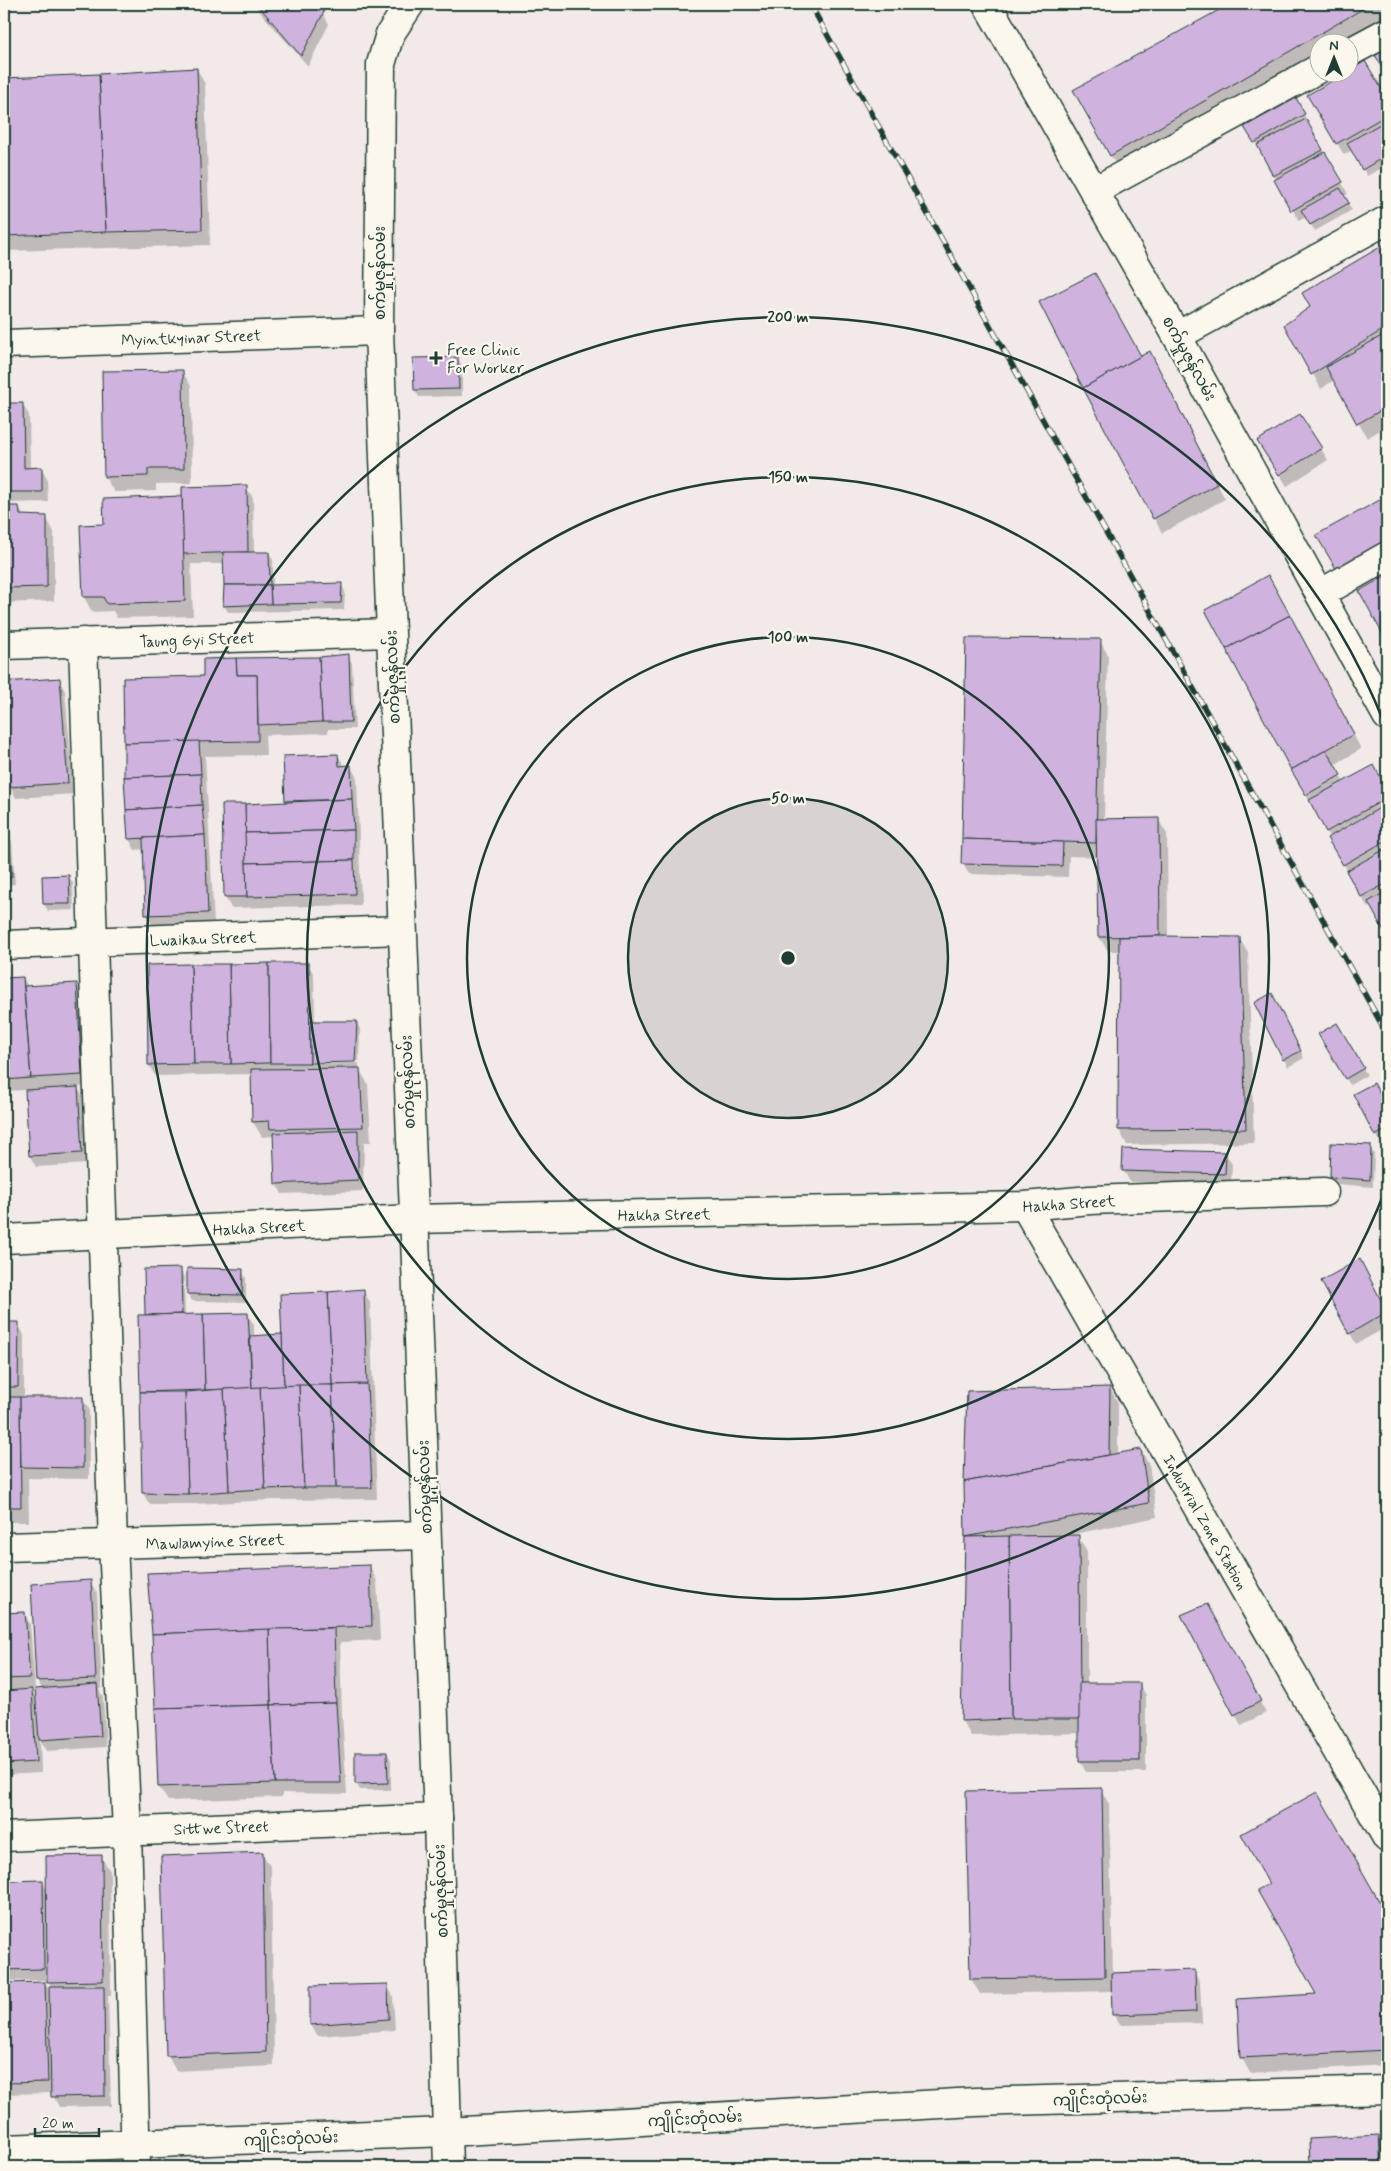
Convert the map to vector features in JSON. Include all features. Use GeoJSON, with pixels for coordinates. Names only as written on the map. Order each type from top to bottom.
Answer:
{"type":"FeatureCollection","features":[{"type":"Feature","properties":{"kind":"street","name":"စက်မှုဇုန်လမ်း"},"geometry":{"type":"LineString","coordinates":[[410,4],[390,34],[381,64],[379,331],[401,930],[438,1818],[448,2167]]}},
{"type":"Feature","properties":{"kind":"street","name":"စက်မှုဇုန်လမ်း"},"geometry":{"type":"LineString","coordinates":[[987,4],[1178,336],[1387,716]]}},
{"type":"Feature","properties":{"kind":"street"},"geometry":{"type":"LineString","coordinates":[[1358,48],[1387,32]]}},
{"type":"Feature","properties":{"kind":"street"},"geometry":{"type":"LineString","coordinates":[[1094,191],[1308,74]]}},
{"type":"Feature","properties":{"kind":"street"},"geometry":{"type":"LineString","coordinates":[[1178,336],[1387,220]]}},
{"type":"Feature","properties":{"kind":"street","name":"Myintkyinar Street"},"geometry":{"type":"LineString","coordinates":[[4,344],[379,331]]}},
{"type":"Feature","properties":{"kind":"street"},"geometry":{"type":"LineString","coordinates":[[1320,594],[1387,556]]}},
{"type":"Feature","properties":{"kind":"street","name":"Taung Gyi Street"},"geometry":{"type":"LineString","coordinates":[[4,645],[390,633]]}},
{"type":"Feature","properties":{"kind":"street"},"geometry":{"type":"LineString","coordinates":[[82,642],[113,1544],[127,1831],[135,2156]]}},
{"type":"Feature","properties":{"kind":"street","name":"Lwaikau Street"},"geometry":{"type":"LineString","coordinates":[[4,944],[401,930]]}},
{"type":"Feature","properties":{"kind":"street","name":"Hakha Street"},"geometry":{"type":"LineString","coordinates":[[4,1239],[413,1220],[1025,1206],[1090,1200],[1324,1192]]}},
{"type":"Feature","properties":{"kind":"street","name":"Industrial Zone Station"},"geometry":{"type":"LineString","coordinates":[[1025,1206],[1387,1838]]}},
{"type":"Feature","properties":{"kind":"street","name":"Mawlamyine Street"},"geometry":{"type":"LineString","coordinates":[[4,1548],[426,1535]]}},
{"type":"Feature","properties":{"kind":"street","name":"Sittwe Street"},"geometry":{"type":"LineString","coordinates":[[4,1837],[438,1818]]}},
{"type":"Feature","properties":{"kind":"street","name":"ကျိုင်းတုံလမ်း"},"geometry":{"type":"LineString","coordinates":[[4,2149],[135,2156],[447,2132],[975,2102],[1387,2090]]}},
{"type":"Feature","properties":{"kind":"building"},"geometry":{"type":"Polygon","coordinates":[[[257,4],[317,4],[324,12],[301,56],[257,4]]]}},
{"type":"Feature","properties":{"kind":"building"},"geometry":{"type":"Polygon","coordinates":[[[1230,4],[1371,4],[1323,32],[1308,32],[1308,41],[1110,156],[1073,90],[1230,4]]]}},
{"type":"Feature","properties":{"kind":"building"},"geometry":{"type":"Polygon","coordinates":[[[1387,45],[1387,76],[1374,53],[1387,45]]]}},
{"type":"Feature","properties":{"kind":"building"},"geometry":{"type":"Polygon","coordinates":[[[1365,61],[1387,98],[1387,115],[1336,144],[1307,95],[1330,82],[1358,82],[1358,66],[1365,61]]]}},
{"type":"Feature","properties":{"kind":"building"},"geometry":{"type":"Polygon","coordinates":[[[197,68],[202,230],[106,232],[99,74],[197,68]]]}},
{"type":"Feature","properties":{"kind":"building"},"geometry":{"type":"Polygon","coordinates":[[[99,74],[106,232],[4,236],[4,78],[99,74]]]}},
{"type":"Feature","properties":{"kind":"building"},"geometry":{"type":"Polygon","coordinates":[[[1296,98],[1305,114],[1254,143],[1244,127],[1296,98]]]}},
{"type":"Feature","properties":{"kind":"building"},"geometry":{"type":"Polygon","coordinates":[[[1306,119],[1323,150],[1273,176],[1257,145],[1306,119]]]}},
{"type":"Feature","properties":{"kind":"building"},"geometry":{"type":"Polygon","coordinates":[[[1387,120],[1387,155],[1362,170],[1347,143],[1387,120]]]}},
{"type":"Feature","properties":{"kind":"building"},"geometry":{"type":"Polygon","coordinates":[[[1325,152],[1343,182],[1291,211],[1274,180],[1325,152]]]}},
{"type":"Feature","properties":{"kind":"building"},"geometry":{"type":"Polygon","coordinates":[[[1340,188],[1349,203],[1310,225],[1301,210],[1340,188]]]}},
{"type":"Feature","properties":{"kind":"building"},"geometry":{"type":"Polygon","coordinates":[[[1387,243],[1387,327],[1311,375],[1284,325],[1310,307],[1302,293],[1387,243]]]}},
{"type":"Feature","properties":{"kind":"building"},"geometry":{"type":"Polygon","coordinates":[[[1095,273],[1141,356],[1083,388],[1039,302],[1095,273]]]}},
{"type":"Feature","properties":{"kind":"building"},"geometry":{"type":"Polygon","coordinates":[[[1387,333],[1387,407],[1357,424],[1326,367],[1387,333]]]}},
{"type":"Feature","properties":{"kind":"building"},"geometry":{"type":"Polygon","coordinates":[[[1150,351],[1217,484],[1153,519],[1083,388],[1150,351]]]}},
{"type":"Feature","properties":{"kind":"building"},"geometry":{"type":"Polygon","coordinates":[[[458,357],[459,389],[414,390],[413,358],[458,357]]]}},
{"type":"Feature","properties":{"kind":"building"},"geometry":{"type":"Polygon","coordinates":[[[183,370],[184,469],[148,469],[148,476],[104,477],[102,371],[183,370]]]}},
{"type":"Feature","properties":{"kind":"building"},"geometry":{"type":"Polygon","coordinates":[[[4,403],[23,403],[24,468],[42,467],[42,492],[4,492],[4,403]]]}},
{"type":"Feature","properties":{"kind":"building"},"geometry":{"type":"Polygon","coordinates":[[[1300,414],[1322,448],[1279,475],[1257,441],[1300,414]]]}},
{"type":"Feature","properties":{"kind":"building"},"geometry":{"type":"Polygon","coordinates":[[[247,485],[248,552],[183,554],[182,487],[247,485]]]}},
{"type":"Feature","properties":{"kind":"building"},"geometry":{"type":"Polygon","coordinates":[[[182,496],[185,601],[107,604],[103,597],[83,597],[80,525],[104,524],[103,499],[182,496]]]}},
{"type":"Feature","properties":{"kind":"building"},"geometry":{"type":"Polygon","coordinates":[[[1387,496],[1387,550],[1341,577],[1316,535],[1387,496]]]}},
{"type":"Feature","properties":{"kind":"building"},"geometry":{"type":"Polygon","coordinates":[[[4,506],[19,506],[20,515],[47,516],[47,587],[4,588],[4,506]]]}},
{"type":"Feature","properties":{"kind":"building"},"geometry":{"type":"Polygon","coordinates":[[[223,552],[269,552],[270,585],[224,585],[223,552]]]}},
{"type":"Feature","properties":{"kind":"building"},"geometry":{"type":"Polygon","coordinates":[[[1268,575],[1290,615],[1226,649],[1205,610],[1268,575]]]}},
{"type":"Feature","properties":{"kind":"building"},"geometry":{"type":"Polygon","coordinates":[[[1387,575],[1387,642],[1359,591],[1387,575]]]}},
{"type":"Feature","properties":{"kind":"building"},"geometry":{"type":"Polygon","coordinates":[[[342,583],[341,603],[271,604],[270,585],[342,583]]]}},
{"type":"Feature","properties":{"kind":"building"},"geometry":{"type":"Polygon","coordinates":[[[224,585],[270,585],[271,604],[223,606],[224,585]]]}},
{"type":"Feature","properties":{"kind":"building"},"geometry":{"type":"Polygon","coordinates":[[[1290,615],[1354,734],[1291,770],[1226,649],[1290,615]]]}},
{"type":"Feature","properties":{"kind":"building"},"geometry":{"type":"Polygon","coordinates":[[[966,638],[1101,639],[1096,843],[962,839],[966,638]]]}},
{"type":"Feature","properties":{"kind":"building"},"geometry":{"type":"Polygon","coordinates":[[[349,654],[351,722],[322,722],[319,657],[349,654]]]}},
{"type":"Feature","properties":{"kind":"building"},"geometry":{"type":"Polygon","coordinates":[[[319,657],[322,722],[258,725],[257,675],[237,675],[236,658],[319,657]]]}},
{"type":"Feature","properties":{"kind":"building"},"geometry":{"type":"Polygon","coordinates":[[[236,658],[237,675],[257,675],[258,741],[124,743],[123,678],[203,676],[203,659],[236,658]]]}},
{"type":"Feature","properties":{"kind":"building"},"geometry":{"type":"Polygon","coordinates":[[[60,678],[68,783],[8,787],[4,682],[60,678]]]}},
{"type":"Feature","properties":{"kind":"building"},"geometry":{"type":"Polygon","coordinates":[[[199,741],[201,774],[124,777],[124,743],[199,741]]]}},
{"type":"Feature","properties":{"kind":"building"},"geometry":{"type":"Polygon","coordinates":[[[1326,750],[1341,775],[1306,795],[1291,770],[1326,750]]]}},
{"type":"Feature","properties":{"kind":"building"},"geometry":{"type":"Polygon","coordinates":[[[338,754],[339,766],[351,765],[352,799],[285,801],[283,756],[338,754]]]}},
{"type":"Feature","properties":{"kind":"building"},"geometry":{"type":"Polygon","coordinates":[[[1374,765],[1387,790],[1387,798],[1326,832],[1309,800],[1374,765]]]}},
{"type":"Feature","properties":{"kind":"building"},"geometry":{"type":"Polygon","coordinates":[[[201,774],[202,805],[126,810],[124,777],[201,774]]]}},
{"type":"Feature","properties":{"kind":"building"},"geometry":{"type":"Polygon","coordinates":[[[352,799],[354,830],[245,833],[245,804],[352,799]]]}},
{"type":"Feature","properties":{"kind":"building"},"geometry":{"type":"Polygon","coordinates":[[[222,804],[245,804],[247,897],[224,897],[222,804]]]}},
{"type":"Feature","properties":{"kind":"building"},"geometry":{"type":"Polygon","coordinates":[[[1387,804],[1387,840],[1343,865],[1327,838],[1387,804]]]}},
{"type":"Feature","properties":{"kind":"building"},"geometry":{"type":"Polygon","coordinates":[[[202,805],[205,835],[128,839],[126,810],[202,805]]]}},
{"type":"Feature","properties":{"kind":"building"},"geometry":{"type":"Polygon","coordinates":[[[1159,818],[1160,936],[1098,937],[1096,819],[1159,818]]]}},
{"type":"Feature","properties":{"kind":"building"},"geometry":{"type":"Polygon","coordinates":[[[354,830],[354,860],[246,863],[245,833],[354,830]]]}},
{"type":"Feature","properties":{"kind":"building"},"geometry":{"type":"Polygon","coordinates":[[[4,833],[9,833],[12,877],[4,878],[4,833]]]}},
{"type":"Feature","properties":{"kind":"building"},"geometry":{"type":"Polygon","coordinates":[[[205,835],[208,913],[145,915],[143,838],[205,835]]]}},
{"type":"Feature","properties":{"kind":"building"},"geometry":{"type":"Polygon","coordinates":[[[962,839],[1063,842],[1062,866],[961,864],[962,839]]]}},
{"type":"Feature","properties":{"kind":"building"},"geometry":{"type":"Polygon","coordinates":[[[1387,848],[1387,883],[1361,897],[1346,871],[1387,848]]]}},
{"type":"Feature","properties":{"kind":"building"},"geometry":{"type":"Polygon","coordinates":[[[354,860],[355,894],[247,897],[246,863],[354,860]]]}},
{"type":"Feature","properties":{"kind":"building"},"geometry":{"type":"Polygon","coordinates":[[[69,875],[70,904],[43,904],[42,876],[69,875]]]}},
{"type":"Feature","properties":{"kind":"building"},"geometry":{"type":"Polygon","coordinates":[[[1387,891],[1387,937],[1368,902],[1387,891]]]}},
{"type":"Feature","properties":{"kind":"building"},"geometry":{"type":"Polygon","coordinates":[[[1119,937],[1240,937],[1246,1129],[1118,1130],[1119,937]]]}},
{"type":"Feature","properties":{"kind":"building"},"geometry":{"type":"Polygon","coordinates":[[[269,963],[270,1063],[231,1064],[229,964],[269,963]]]}},
{"type":"Feature","properties":{"kind":"building"},"geometry":{"type":"Polygon","coordinates":[[[269,963],[309,963],[310,1063],[270,1063],[269,963]]]}},
{"type":"Feature","properties":{"kind":"building"},"geometry":{"type":"Polygon","coordinates":[[[191,964],[194,1064],[148,1065],[147,965],[191,964]]]}},
{"type":"Feature","properties":{"kind":"building"},"geometry":{"type":"Polygon","coordinates":[[[191,964],[229,964],[231,1064],[194,1064],[191,964]]]}},
{"type":"Feature","properties":{"kind":"building"},"geometry":{"type":"Polygon","coordinates":[[[23,977],[31,1078],[4,1080],[4,978],[23,977]]]}},
{"type":"Feature","properties":{"kind":"building"},"geometry":{"type":"Polygon","coordinates":[[[77,983],[82,1075],[31,1078],[24,986],[77,983]]]}},
{"type":"Feature","properties":{"kind":"building"},"geometry":{"type":"Polygon","coordinates":[[[1272,993],[1301,1051],[1283,1060],[1254,1003],[1272,993]]]}},
{"type":"Feature","properties":{"kind":"building"},"geometry":{"type":"Polygon","coordinates":[[[310,1021],[357,1021],[355,1062],[310,1063],[310,1021]]]}},
{"type":"Feature","properties":{"kind":"building"},"geometry":{"type":"Polygon","coordinates":[[[1337,1023],[1364,1068],[1345,1079],[1318,1034],[1337,1023]]]}},
{"type":"Feature","properties":{"kind":"building"},"geometry":{"type":"Polygon","coordinates":[[[360,1068],[363,1127],[270,1129],[269,1121],[252,1122],[251,1069],[360,1068]]]}},
{"type":"Feature","properties":{"kind":"building"},"geometry":{"type":"Polygon","coordinates":[[[1374,1083],[1387,1108],[1387,1129],[1375,1136],[1353,1094],[1374,1083]]]}},
{"type":"Feature","properties":{"kind":"building"},"geometry":{"type":"Polygon","coordinates":[[[78,1087],[82,1153],[29,1156],[25,1090],[78,1087]]]}},
{"type":"Feature","properties":{"kind":"building"},"geometry":{"type":"Polygon","coordinates":[[[358,1130],[358,1180],[275,1184],[273,1133],[358,1130]]]}},
{"type":"Feature","properties":{"kind":"building"},"geometry":{"type":"Polygon","coordinates":[[[1331,1143],[1371,1145],[1370,1180],[1330,1177],[1331,1143]]]}},
{"type":"Feature","properties":{"kind":"building"},"geometry":{"type":"Polygon","coordinates":[[[1123,1149],[1226,1152],[1225,1174],[1122,1171],[1123,1149]]]}},
{"type":"Feature","properties":{"kind":"building"},"geometry":{"type":"Polygon","coordinates":[[[1360,1259],[1387,1312],[1349,1334],[1321,1281],[1360,1259]]]}},
{"type":"Feature","properties":{"kind":"building"},"geometry":{"type":"Polygon","coordinates":[[[181,1268],[182,1314],[145,1315],[144,1269],[181,1268]]]}},
{"type":"Feature","properties":{"kind":"building"},"geometry":{"type":"Polygon","coordinates":[[[187,1268],[243,1269],[242,1295],[187,1294],[187,1268]]]}},
{"type":"Feature","properties":{"kind":"building"},"geometry":{"type":"Polygon","coordinates":[[[364,1289],[367,1384],[332,1385],[328,1292],[364,1289]]]}},
{"type":"Feature","properties":{"kind":"building"},"geometry":{"type":"Polygon","coordinates":[[[328,1292],[332,1385],[284,1387],[280,1294],[328,1292]]]}},
{"type":"Feature","properties":{"kind":"building"},"geometry":{"type":"Polygon","coordinates":[[[248,1313],[252,1388],[205,1390],[203,1314],[248,1313]]]}},
{"type":"Feature","properties":{"kind":"building"},"geometry":{"type":"Polygon","coordinates":[[[203,1314],[205,1390],[140,1392],[138,1315],[203,1314]]]}},
{"type":"Feature","properties":{"kind":"building"},"geometry":{"type":"Polygon","coordinates":[[[4,1322],[19,1322],[18,1387],[4,1387],[4,1322]]]}},
{"type":"Feature","properties":{"kind":"building"},"geometry":{"type":"Polygon","coordinates":[[[282,1334],[284,1387],[252,1388],[250,1336],[282,1334]]]}},
{"type":"Feature","properties":{"kind":"building"},"geometry":{"type":"Polygon","coordinates":[[[367,1384],[372,1488],[336,1488],[332,1385],[367,1384]]]}},
{"type":"Feature","properties":{"kind":"building"},"geometry":{"type":"Polygon","coordinates":[[[299,1385],[304,1488],[265,1489],[260,1387],[299,1385]]]}},
{"type":"Feature","properties":{"kind":"building"},"geometry":{"type":"Polygon","coordinates":[[[299,1385],[332,1385],[336,1488],[304,1488],[299,1385]]]}},
{"type":"Feature","properties":{"kind":"building"},"geometry":{"type":"Polygon","coordinates":[[[260,1387],[265,1489],[229,1491],[224,1389],[260,1387]]]}},
{"type":"Feature","properties":{"kind":"building"},"geometry":{"type":"Polygon","coordinates":[[[1110,1387],[1109,1455],[964,1482],[967,1391],[1110,1387]]]}},
{"type":"Feature","properties":{"kind":"building"},"geometry":{"type":"Polygon","coordinates":[[[224,1389],[229,1491],[188,1494],[185,1392],[224,1389]]]}},
{"type":"Feature","properties":{"kind":"building"},"geometry":{"type":"Polygon","coordinates":[[[140,1392],[185,1392],[188,1494],[142,1493],[140,1392]]]}},
{"type":"Feature","properties":{"kind":"building"},"geometry":{"type":"Polygon","coordinates":[[[4,1397],[20,1397],[21,1507],[4,1507],[4,1397]]]}},
{"type":"Feature","properties":{"kind":"building"},"geometry":{"type":"Polygon","coordinates":[[[20,1397],[83,1397],[83,1468],[21,1467],[20,1397]]]}},
{"type":"Feature","properties":{"kind":"building"},"geometry":{"type":"Polygon","coordinates":[[[1141,1449],[1149,1503],[965,1537],[964,1482],[1141,1449]]]}},
{"type":"Feature","properties":{"kind":"building"},"geometry":{"type":"Polygon","coordinates":[[[1079,1535],[1080,1719],[1011,1719],[1009,1536],[1079,1535]]]}},
{"type":"Feature","properties":{"kind":"building"},"geometry":{"type":"Polygon","coordinates":[[[1009,1536],[1011,1719],[961,1721],[965,1537],[1009,1536]]]}},
{"type":"Feature","properties":{"kind":"building"},"geometry":{"type":"Polygon","coordinates":[[[370,1565],[372,1626],[152,1634],[147,1573],[370,1565]]]}},
{"type":"Feature","properties":{"kind":"building"},"geometry":{"type":"Polygon","coordinates":[[[91,1580],[96,1679],[36,1681],[31,1584],[91,1580]]]}},
{"type":"Feature","properties":{"kind":"building"},"geometry":{"type":"Polygon","coordinates":[[[1207,1604],[1261,1701],[1234,1715],[1181,1615],[1207,1604]]]}},
{"type":"Feature","properties":{"kind":"building"},"geometry":{"type":"Polygon","coordinates":[[[25,1612],[30,1678],[4,1679],[4,1613],[25,1612]]]}},
{"type":"Feature","properties":{"kind":"building"},"geometry":{"type":"Polygon","coordinates":[[[334,1628],[336,1703],[271,1705],[269,1629],[334,1628]]]}},
{"type":"Feature","properties":{"kind":"building"},"geometry":{"type":"Polygon","coordinates":[[[269,1629],[271,1705],[155,1708],[152,1634],[269,1629]]]}},
{"type":"Feature","properties":{"kind":"building"},"geometry":{"type":"Polygon","coordinates":[[[1079,1683],[1140,1683],[1140,1761],[1079,1761],[1079,1683]]]}},
{"type":"Feature","properties":{"kind":"building"},"geometry":{"type":"Polygon","coordinates":[[[97,1684],[101,1736],[39,1740],[35,1689],[97,1684]]]}},
{"type":"Feature","properties":{"kind":"building"},"geometry":{"type":"Polygon","coordinates":[[[32,1689],[36,1762],[4,1764],[4,1691],[32,1689]]]}},
{"type":"Feature","properties":{"kind":"building"},"geometry":{"type":"Polygon","coordinates":[[[336,1703],[341,1783],[275,1783],[271,1705],[336,1703]]]}},
{"type":"Feature","properties":{"kind":"building"},"geometry":{"type":"Polygon","coordinates":[[[271,1705],[275,1783],[158,1787],[155,1708],[271,1705]]]}},
{"type":"Feature","properties":{"kind":"building"},"geometry":{"type":"Polygon","coordinates":[[[355,1752],[387,1752],[388,1783],[355,1784],[355,1752]]]}},
{"type":"Feature","properties":{"kind":"building"},"geometry":{"type":"Polygon","coordinates":[[[1102,1788],[1105,1977],[970,1979],[966,1791],[1102,1788]]]}},
{"type":"Feature","properties":{"kind":"building"},"geometry":{"type":"Polygon","coordinates":[[[1317,1792],[1387,1915],[1387,2050],[1240,2058],[1237,1999],[1316,1994],[1257,1890],[1269,1884],[1241,1834],[1317,1792]]]}},
{"type":"Feature","properties":{"kind":"building"},"geometry":{"type":"Polygon","coordinates":[[[263,1852],[266,2052],[166,2056],[161,1856],[263,1852]]]}},
{"type":"Feature","properties":{"kind":"building"},"geometry":{"type":"Polygon","coordinates":[[[102,1855],[103,1981],[47,1982],[46,1856],[102,1855]]]}},
{"type":"Feature","properties":{"kind":"building"},"geometry":{"type":"Polygon","coordinates":[[[43,1880],[44,1969],[4,1970],[4,1881],[43,1880]]]}},
{"type":"Feature","properties":{"kind":"building"},"geometry":{"type":"Polygon","coordinates":[[[1195,1970],[1196,2012],[1112,2015],[1111,1973],[1195,1970]]]}},
{"type":"Feature","properties":{"kind":"building"},"geometry":{"type":"Polygon","coordinates":[[[45,1982],[48,2082],[4,2083],[4,1983],[45,1982]]]}},
{"type":"Feature","properties":{"kind":"building"},"geometry":{"type":"Polygon","coordinates":[[[388,1984],[389,2019],[310,2025],[310,1986],[388,1984]]]}},
{"type":"Feature","properties":{"kind":"building"},"geometry":{"type":"Polygon","coordinates":[[[49,1986],[104,1986],[105,2096],[51,2097],[49,1986]]]}},
{"type":"Feature","properties":{"kind":"building"},"geometry":{"type":"Polygon","coordinates":[[[1379,2135],[1381,2167],[1323,2167],[1323,2164],[1310,2165],[1309,2139],[1379,2135]]]}},
{"type":"Feature","properties":{"kind":"railway"},"geometry":{"type":"LineString","coordinates":[[810,4],[1387,1034]]}},
{"type":"Feature","properties":{"kind":"place","name":"Free Clinic For Worker"},"geometry":{"type":"Point","coordinates":[436,358]}}]}
